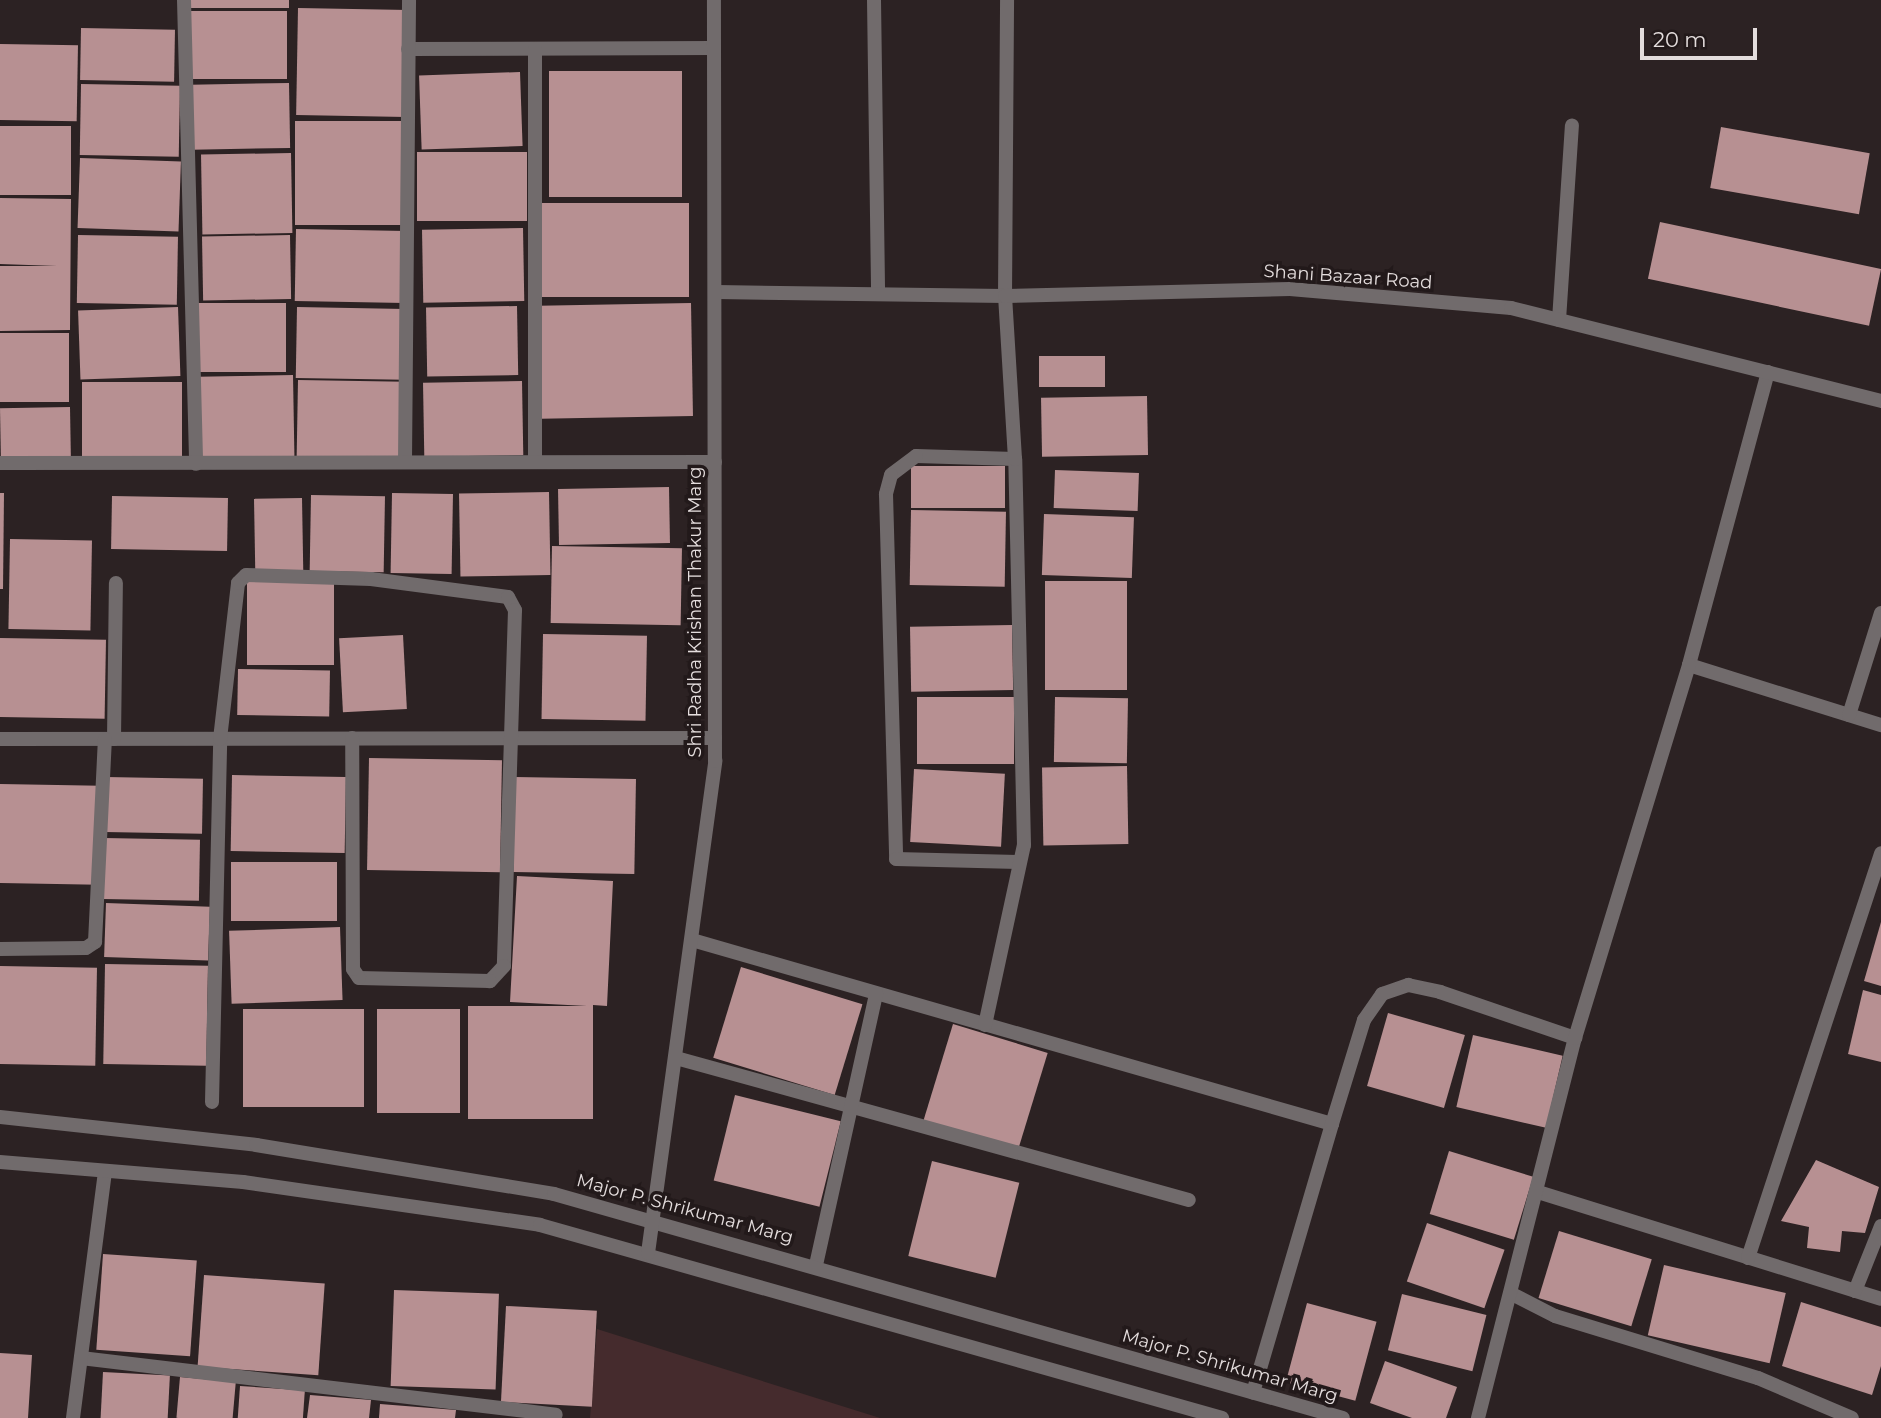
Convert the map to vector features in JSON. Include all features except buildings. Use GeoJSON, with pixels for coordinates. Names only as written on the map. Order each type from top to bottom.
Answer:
{"type":"FeatureCollection","features":[{"type":"Feature","properties":{"kind":"street"},"geometry":{"type":"LineString","coordinates":[[184,0],[196,464]]}},
{"type":"Feature","properties":{"kind":"street"},"geometry":{"type":"LineString","coordinates":[[405,462],[409,0]]}},
{"type":"Feature","properties":{"kind":"street","name":"Shri Radha Krishan Thakur Marg"},"geometry":{"type":"LineString","coordinates":[[648,1253],[655,1220],[692,940],[715,738],[717,292],[714,0]]}},
{"type":"Feature","properties":{"kind":"street"},"geometry":{"type":"LineString","coordinates":[[874,0],[878,294]]}},
{"type":"Feature","properties":{"kind":"street"},"geometry":{"type":"LineString","coordinates":[[985,1025],[1024,845],[1015,459],[1005,296],[1007,0]]}},
{"type":"Feature","properties":{"kind":"street"},"geometry":{"type":"LineString","coordinates":[[408,49],[714,48]]}},
{"type":"Feature","properties":{"kind":"street"},"geometry":{"type":"LineString","coordinates":[[535,49],[536,462]]}},
{"type":"Feature","properties":{"kind":"street"},"geometry":{"type":"LineString","coordinates":[[1559,320],[1572,125]]}},
{"type":"Feature","properties":{"kind":"street","name":"Shani Bazaar Road"},"geometry":{"type":"LineString","coordinates":[[717,292],[1005,296],[1290,289],[1511,308],[1881,401]]}},
{"type":"Feature","properties":{"kind":"street"},"geometry":{"type":"LineString","coordinates":[[1478,1418],[1512,1294],[1575,1038],[1689,665],[1768,372]]}},
{"type":"Feature","properties":{"kind":"street"},"geometry":{"type":"LineString","coordinates":[[1015,459],[916,456],[895,469],[886,494],[896,859],[1019,862]]}},
{"type":"Feature","properties":{"kind":"street"},"geometry":{"type":"LineString","coordinates":[[0,463],[715,461]]}},
{"type":"Feature","properties":{"kind":"street"},"geometry":{"type":"LineString","coordinates":[[212,1102],[220,739],[238,583],[246,575],[384,580],[509,597],[515,610],[504,966],[499,976],[490,981],[367,982],[354,969],[352,738]]}},
{"type":"Feature","properties":{"kind":"street"},"geometry":{"type":"LineString","coordinates":[[0,949],[86,948],[95,942],[109,739],[116,583]]}},
{"type":"Feature","properties":{"kind":"street"},"geometry":{"type":"LineString","coordinates":[[1849,715],[1881,613]]}},
{"type":"Feature","properties":{"kind":"street"},"geometry":{"type":"LineString","coordinates":[[1689,665],[1881,725]]}},
{"type":"Feature","properties":{"kind":"street"},"geometry":{"type":"LineString","coordinates":[[0,739],[715,738]]}},
{"type":"Feature","properties":{"kind":"street"},"geometry":{"type":"LineString","coordinates":[[1748,1258],[1881,853]]}},
{"type":"Feature","properties":{"kind":"street"},"geometry":{"type":"LineString","coordinates":[[692,940],[1332,1124]]}},
{"type":"Feature","properties":{"kind":"street"},"geometry":{"type":"LineString","coordinates":[[1253,1393],[1364,1020],[1382,994],[1408,985],[1440,992],[1575,1038]]}},
{"type":"Feature","properties":{"kind":"street"},"geometry":{"type":"LineString","coordinates":[[817,1265],[876,994]]}},
{"type":"Feature","properties":{"kind":"street"},"geometry":{"type":"LineString","coordinates":[[676,1058],[1189,1200]]}},
{"type":"Feature","properties":{"kind":"street","name":"Major P. Shrikumar Marg"},"geometry":{"type":"LineString","coordinates":[[0,1117],[256,1145],[554,1194],[817,1265],[1343,1418]]}},
{"type":"Feature","properties":{"kind":"street"},"geometry":{"type":"LineString","coordinates":[[0,1161],[243,1182],[540,1225],[648,1253],[1222,1418]]}},
{"type":"Feature","properties":{"kind":"street"},"geometry":{"type":"LineString","coordinates":[[73,1418],[106,1171]]}},
{"type":"Feature","properties":{"kind":"street"},"geometry":{"type":"LineString","coordinates":[[1538,1192],[1881,1299]]}},
{"type":"Feature","properties":{"kind":"street"},"geometry":{"type":"LineString","coordinates":[[1855,1291],[1881,1226]]}},
{"type":"Feature","properties":{"kind":"street"},"geometry":{"type":"LineString","coordinates":[[1512,1294],[1555,1316],[1758,1378],[1852,1418]]}},
{"type":"Feature","properties":{"kind":"street"},"geometry":{"type":"LineString","coordinates":[[81,1359],[556,1415]]}},
{"type":"Feature","properties":{"kind":"shaded area"},"geometry":{"type":"Polygon","coordinates":[[[597,1329],[880,1418],[590,1418],[597,1329]]]}}]}
